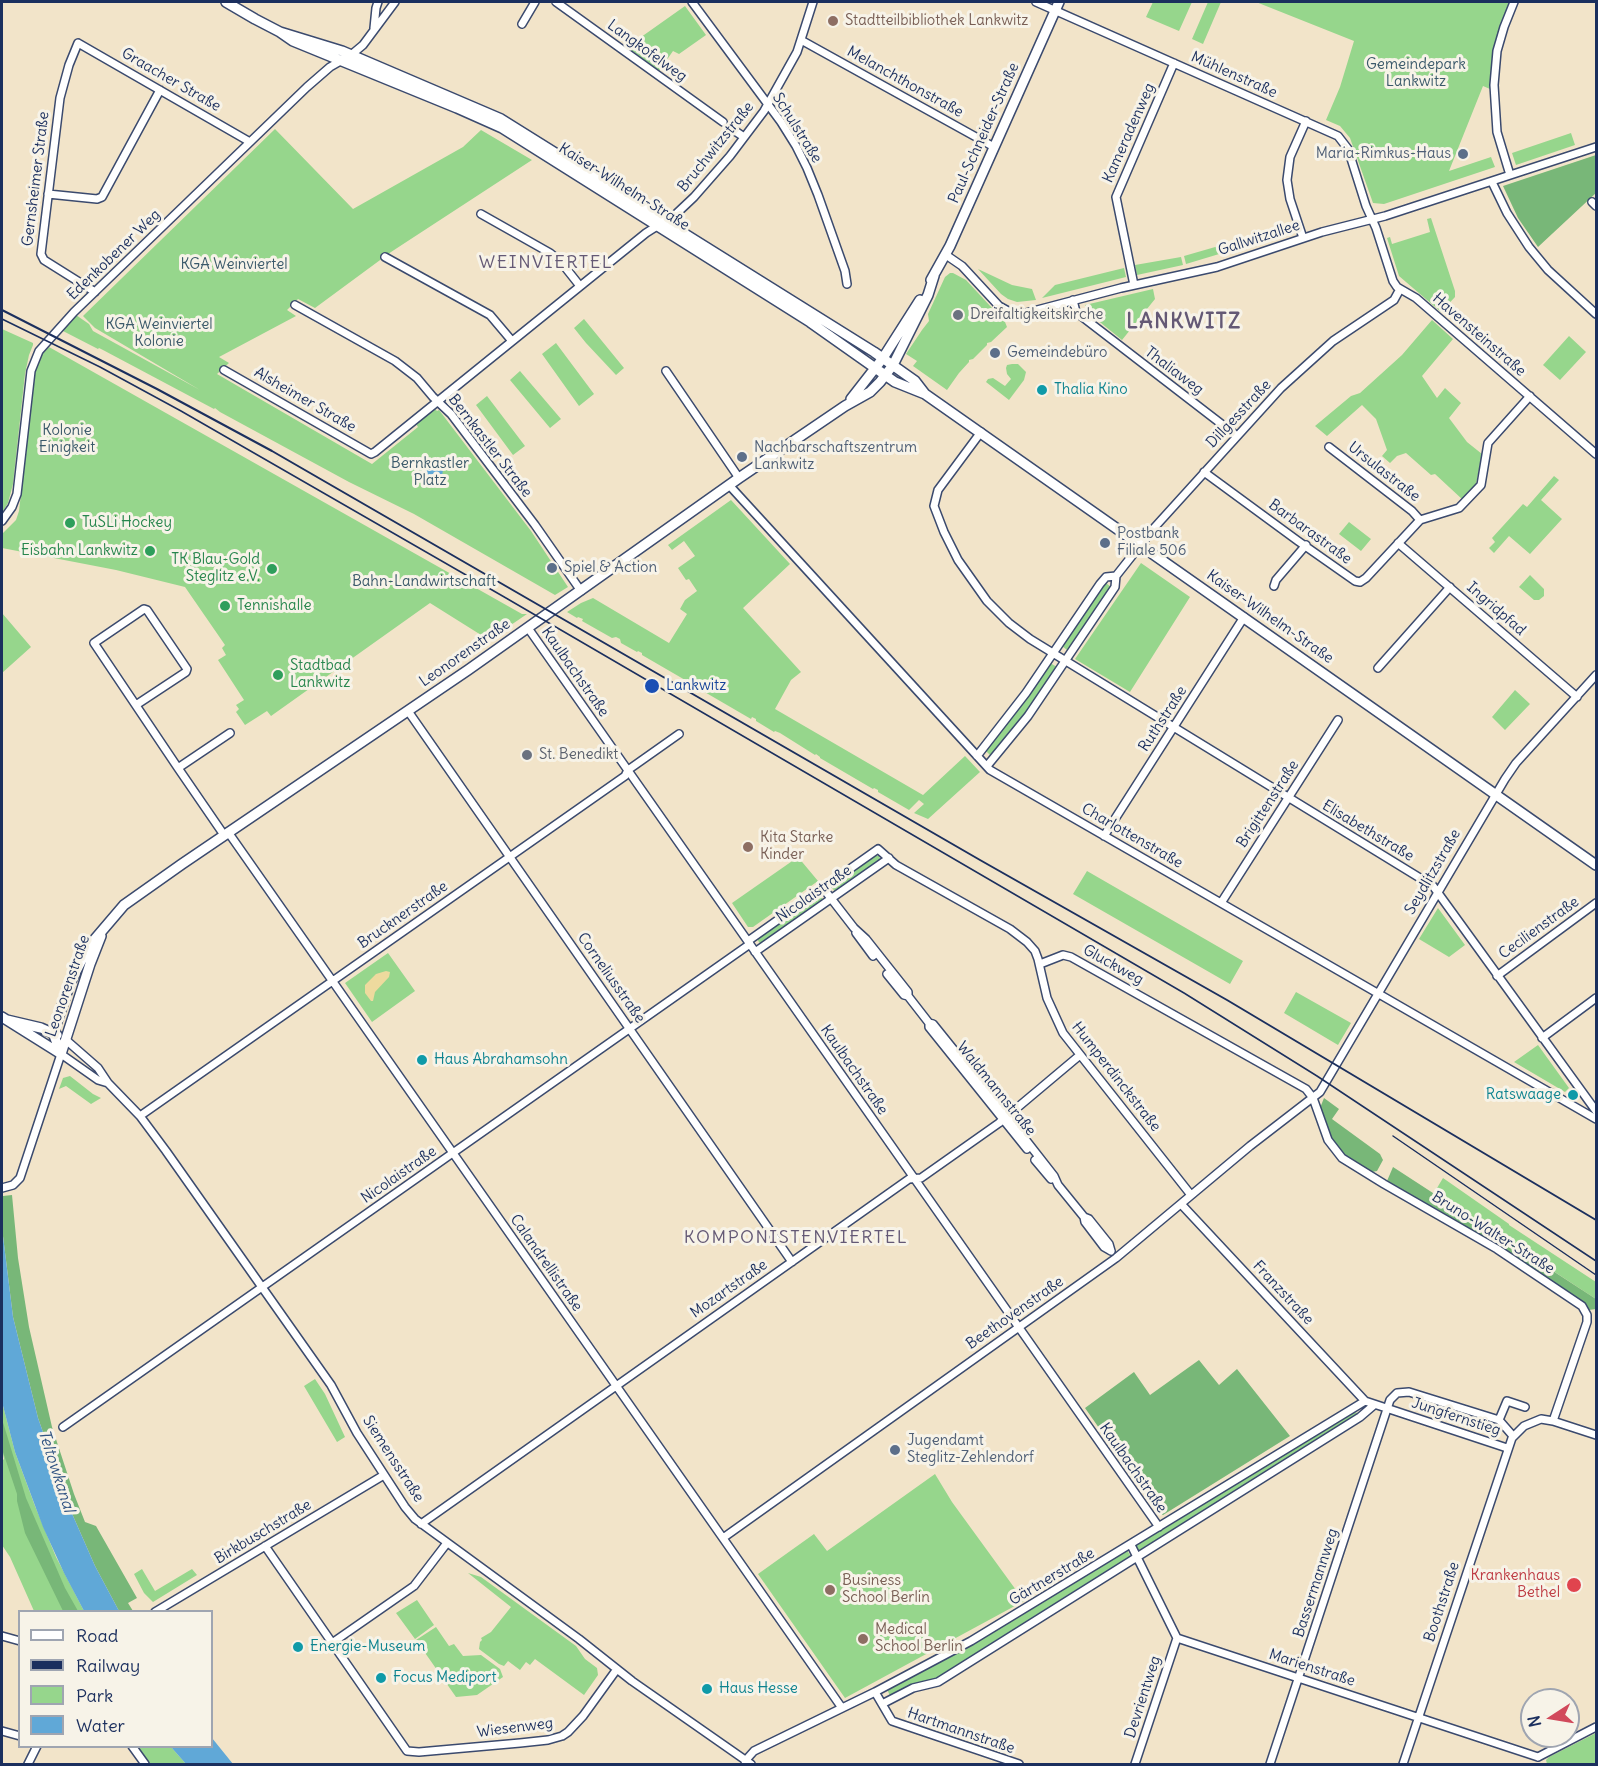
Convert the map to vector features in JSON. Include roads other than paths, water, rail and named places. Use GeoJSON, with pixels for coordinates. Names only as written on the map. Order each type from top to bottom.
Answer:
{"type":"FeatureCollection","features":[{"type":"Feature","properties":{"kind":"main road","name":"Kaiser-Wilhelm-Straße"},"geometry":{"type":"LineString","coordinates":[[226,2],[293,41],[491,122],[883,358],[915,381],[925,394]]}},
{"type":"Feature","properties":{"kind":"main road","name":"Paul-Schneider-Straße"},"geometry":{"type":"LineString","coordinates":[[883,358],[945,255],[1057,6]]}},
{"type":"Feature","properties":{"kind":"main road","name":"Kaiser-Wilhelm-Straße"},"geometry":{"type":"LineString","coordinates":[[280,32],[351,55],[501,119],[810,322],[885,375],[925,394],[981,432],[1596,865]]}},
{"type":"Feature","properties":{"kind":"main road","name":"Paul-Schneider-Straße"},"geometry":{"type":"LineString","coordinates":[[892,365],[928,295],[934,276]]}},
{"type":"Feature","properties":{"kind":"main road"},"geometry":{"type":"LineString","coordinates":[[876,368],[883,358]]}},
{"type":"Feature","properties":{"kind":"main road"},"geometry":{"type":"LineString","coordinates":[[885,375],[892,365]]}},
{"type":"Feature","properties":{"kind":"main road","name":"Leonorenstraße"},"geometry":{"type":"LineString","coordinates":[[845,406],[876,368]]}},
{"type":"Feature","properties":{"kind":"main road","name":"Leonorenstraße"},"geometry":{"type":"LineString","coordinates":[[61,1054],[53,1033],[74,974],[89,946],[119,910],[133,898],[528,628],[739,478],[845,406],[870,392],[885,375]]}},
{"type":"Feature","properties":{"kind":"main road","name":"Leonorenstraße"},"geometry":{"type":"LineString","coordinates":[[61,1054],[104,928]]}},
{"type":"Feature","properties":{"kind":"main road","name":"Siemensstraße"},"geometry":{"type":"LineString","coordinates":[[3,1018],[41,1028],[66,1040]]}},
{"type":"Feature","properties":{"kind":"main road","name":"Siemensstraße"},"geometry":{"type":"LineString","coordinates":[[3,1018],[61,1054]]}},
{"type":"Feature","properties":{"kind":"street"},"geometry":{"type":"LineString","coordinates":[[374,30],[378,2]]}},
{"type":"Feature","properties":{"kind":"street"},"geometry":{"type":"LineString","coordinates":[[340,61],[364,43],[395,2]]}},
{"type":"Feature","properties":{"kind":"street"},"geometry":{"type":"LineString","coordinates":[[522,24],[535,2]]}},
{"type":"Feature","properties":{"kind":"street","name":"Langkofelweg"},"geometry":{"type":"LineString","coordinates":[[556,2],[723,122]]}},
{"type":"Feature","properties":{"kind":"street","name":"Schulstraße"},"geometry":{"type":"LineString","coordinates":[[692,2],[781,122],[807,168],[845,271],[847,284]]}},
{"type":"Feature","properties":{"kind":"street","name":"Bruchwitzstraße"},"geometry":{"type":"LineString","coordinates":[[371,454],[646,233],[676,214],[701,190],[768,104],[789,69],[813,2]]}},
{"type":"Feature","properties":{"kind":"street","name":"Mühlenstraße"},"geometry":{"type":"LineString","coordinates":[[1036,2],[1057,6],[1174,63],[1331,132],[1342,139],[1348,149],[1372,219]]}},
{"type":"Feature","properties":{"kind":"street"},"geometry":{"type":"LineString","coordinates":[[1510,175],[1497,132],[1494,85],[1497,51],[1514,2]]}},
{"type":"Feature","properties":{"kind":"street","name":"Melanchthonstraße"},"geometry":{"type":"LineString","coordinates":[[801,40],[994,147]]}},
{"type":"Feature","properties":{"kind":"street","name":"Graacher Straße"},"geometry":{"type":"LineString","coordinates":[[78,43],[250,142]]}},
{"type":"Feature","properties":{"kind":"street","name":"Gernsheimer Straße"},"geometry":{"type":"LineString","coordinates":[[78,43],[60,98],[41,254],[42,257],[95,292]]}},
{"type":"Feature","properties":{"kind":"street","name":"Edenkobener Weg"},"geometry":{"type":"LineString","coordinates":[[2,521],[12,507],[17,494],[30,371],[33,361],[44,345],[95,292],[250,142],[312,83],[340,61]]}},
{"type":"Feature","properties":{"kind":"street","name":"Kameradenweg"},"geometry":{"type":"LineString","coordinates":[[1134,285],[1116,197],[1174,63]]}},
{"type":"Feature","properties":{"kind":"street"},"geometry":{"type":"LineString","coordinates":[[48,194],[97,200],[102,197],[160,90]]}},
{"type":"Feature","properties":{"kind":"street"},"geometry":{"type":"LineString","coordinates":[[1303,238],[1290,199],[1287,180],[1290,157],[1306,121]]}},
{"type":"Feature","properties":{"kind":"street"},"geometry":{"type":"LineString","coordinates":[[732,129],[744,137]]}},
{"type":"Feature","properties":{"kind":"street","name":"Gallwitzallee"},"geometry":{"type":"LineString","coordinates":[[945,255],[962,266],[999,306],[1010,312],[1022,314],[1134,285],[1204,270],[1492,182],[1596,147]]}},
{"type":"Feature","properties":{"kind":"street"},"geometry":{"type":"LineString","coordinates":[[1492,182],[1507,213],[1529,247],[1548,270],[1595,309]]}},
{"type":"Feature","properties":{"kind":"street"},"geometry":{"type":"LineString","coordinates":[[481,214],[550,253],[561,262],[580,286]]}},
{"type":"Feature","properties":{"kind":"street"},"geometry":{"type":"LineString","coordinates":[[1372,219],[1393,281],[1400,290]]}},
{"type":"Feature","properties":{"kind":"street"},"geometry":{"type":"LineString","coordinates":[[385,257],[490,315],[512,341]]}},
{"type":"Feature","properties":{"kind":"street","name":"Havensteinstraße"},"geometry":{"type":"LineString","coordinates":[[1400,290],[1416,298],[1596,454]]}},
{"type":"Feature","properties":{"kind":"street","name":"Dillgesstraße"},"geometry":{"type":"LineString","coordinates":[[987,766],[1028,716],[1115,587],[1116,576],[1154,528],[1303,367],[1333,341],[1394,300],[1400,290]]}},
{"type":"Feature","properties":{"kind":"street","name":"Thaliaweg"},"geometry":{"type":"LineString","coordinates":[[1073,300],[1076,312],[1237,436]]}},
{"type":"Feature","properties":{"kind":"street","name":"Bernkastler Straße"},"geometry":{"type":"LineString","coordinates":[[295,306],[395,361],[417,378],[451,414],[535,525],[581,591]]}},
{"type":"Feature","properties":{"kind":"street","name":"Alsheimer Straße"},"geometry":{"type":"LineString","coordinates":[[224,370],[371,454]]}},
{"type":"Feature","properties":{"kind":"street"},"geometry":{"type":"LineString","coordinates":[[666,371],[739,478]]}},
{"type":"Feature","properties":{"kind":"street"},"geometry":{"type":"LineString","coordinates":[[1420,520],[1460,507],[1480,485],[1488,443],[1530,396]]}},
{"type":"Feature","properties":{"kind":"street","name":"Elisabethstraße"},"geometry":{"type":"LineString","coordinates":[[981,432],[938,490],[935,500],[937,514],[958,560],[984,597],[1012,625],[1052,653],[1431,885],[1596,1112]]}},
{"type":"Feature","properties":{"kind":"street","name":"Ursulastraße"},"geometry":{"type":"LineString","coordinates":[[1329,447],[1412,511],[1420,520]]}},
{"type":"Feature","properties":{"kind":"street","name":"Barbarastraße"},"geometry":{"type":"LineString","coordinates":[[1204,472],[1355,581],[1360,582],[1420,520]]}},
{"type":"Feature","properties":{"kind":"street","name":"Charlottenstraße"},"geometry":{"type":"LineString","coordinates":[[729,485],[977,756],[997,774],[1596,1119]]}},
{"type":"Feature","properties":{"kind":"street","name":"Ingridpfad"},"geometry":{"type":"LineString","coordinates":[[1398,543],[1577,697]]}},
{"type":"Feature","properties":{"kind":"street"},"geometry":{"type":"LineString","coordinates":[[1274,586],[1276,580],[1306,545]]}},
{"type":"Feature","properties":{"kind":"street","name":"Dillgesstraße"},"geometry":{"type":"LineString","coordinates":[[977,756],[1026,693],[1100,584],[1106,577],[1116,576]]}},
{"type":"Feature","properties":{"kind":"street"},"geometry":{"type":"LineString","coordinates":[[1378,668],[1450,587]]}},
{"type":"Feature","properties":{"kind":"street","name":"Calandrellistraße"},"geometry":{"type":"LineString","coordinates":[[136,705],[186,672],[187,669],[146,609],[94,643],[178,768],[333,981],[842,1708]]}},
{"type":"Feature","properties":{"kind":"street","name":"Ruthstraße"},"geometry":{"type":"LineString","coordinates":[[1104,836],[1244,617]]}},
{"type":"Feature","properties":{"kind":"street","name":"Kaulbachstraße"},"geometry":{"type":"LineString","coordinates":[[528,628],[1159,1527]]}},
{"type":"Feature","properties":{"kind":"street","name":"Seydlitzstraße"},"geometry":{"type":"LineString","coordinates":[[1313,1098],[1320,1092],[1516,763],[1596,675]]}},
{"type":"Feature","properties":{"kind":"street","name":"Corneliusstraße"},"geometry":{"type":"LineString","coordinates":[[408,711],[792,1262]]}},
{"type":"Feature","properties":{"kind":"street","name":"Brigittenstraße"},"geometry":{"type":"LineString","coordinates":[[1221,903],[1338,720]]}},
{"type":"Feature","properties":{"kind":"street"},"geometry":{"type":"LineString","coordinates":[[178,768],[230,733]]}},
{"type":"Feature","properties":{"kind":"street","name":"Brucknerstraße"},"geometry":{"type":"LineString","coordinates":[[140,1116],[625,776],[628,770],[679,734]]}},
{"type":"Feature","properties":{"kind":"street","name":"Nicolaistraße"},"geometry":{"type":"LineString","coordinates":[[63,1426],[630,1029],[878,849],[889,858],[755,952]]}},
{"type":"Feature","properties":{"kind":"street"},"geometry":{"type":"LineString","coordinates":[[889,858],[896,865],[1010,929],[1028,942],[1035,951],[1040,964]]}},
{"type":"Feature","properties":{"kind":"street","name":"Waldmannstraße"},"geometry":{"type":"LineString","coordinates":[[823,888],[904,995],[908,996],[929,1023],[933,1024],[1046,1169],[1054,1176],[1056,1182],[1109,1244],[1116,1258]]}},
{"type":"Feature","properties":{"kind":"street","name":"Cecilienstraße"},"geometry":{"type":"LineString","coordinates":[[1497,976],[1596,903]]}},
{"type":"Feature","properties":{"kind":"street","name":"Gluckweg"},"geometry":{"type":"LineString","coordinates":[[1040,964],[1063,956],[1071,957],[1306,1089],[1313,1098]]}},
{"type":"Feature","properties":{"kind":"street","name":"Humperdinckstraße"},"geometry":{"type":"LineString","coordinates":[[1040,964],[1047,998],[1063,1033],[1191,1195]]}},
{"type":"Feature","properties":{"kind":"street"},"geometry":{"type":"LineString","coordinates":[[1542,1038],[1596,998]]}},
{"type":"Feature","properties":{"kind":"street","name":"Siemensstraße"},"geometry":{"type":"LineString","coordinates":[[66,1040],[98,1068],[108,1083],[140,1116],[331,1385],[357,1433],[405,1507],[421,1524],[487,1570],[617,1669],[748,1762]]}},
{"type":"Feature","properties":{"kind":"street","name":"Siemensstraße"},"geometry":{"type":"LineString","coordinates":[[61,1054],[98,1080],[108,1083]]}},
{"type":"Feature","properties":{"kind":"street","name":"Leonorenstraße"},"geometry":{"type":"LineString","coordinates":[[3,1188],[13,1185],[20,1178],[61,1054]]}},
{"type":"Feature","properties":{"kind":"street","name":"Mozartstraße"},"geometry":{"type":"LineString","coordinates":[[421,1524],[907,1180],[921,1178],[1005,1117],[1080,1054]]}},
{"type":"Feature","properties":{"kind":"street","name":"Beethovenstraße"},"geometry":{"type":"LineString","coordinates":[[723,1538],[1116,1258],[1263,1136],[1313,1098]]}},
{"type":"Feature","properties":{"kind":"street","name":"Bruno-Walter-Straße"},"geometry":{"type":"LineString","coordinates":[[1313,1098],[1325,1134],[1342,1158],[1497,1249],[1582,1306],[1587,1315],[1587,1322],[1553,1420]]}},
{"type":"Feature","properties":{"kind":"street","name":"Franzstraße"},"geometry":{"type":"LineString","coordinates":[[1181,1204],[1365,1401]]}},
{"type":"Feature","properties":{"kind":"street"},"geometry":{"type":"LineString","coordinates":[[1387,1409],[1393,1396],[1397,1393],[1408,1392],[1499,1420],[1514,1436]]}},
{"type":"Feature","properties":{"kind":"street","name":"Jungfernstieg"},"geometry":{"type":"LineString","coordinates":[[1365,1401],[1507,1448],[1524,1426],[1541,1419],[1553,1420]]}},
{"type":"Feature","properties":{"kind":"street","name":"Gärtnerstraße"},"geometry":{"type":"LineString","coordinates":[[748,1762],[754,1751],[875,1692],[971,1641],[1365,1401]]}},
{"type":"Feature","properties":{"kind":"street"},"geometry":{"type":"LineString","coordinates":[[1499,1420],[1507,1401],[1525,1407]]}},
{"type":"Feature","properties":{"kind":"street","name":"Gärtnerstraße"},"geometry":{"type":"LineString","coordinates":[[882,1704],[913,1688],[938,1682],[1360,1417],[1374,1405]]}},
{"type":"Feature","properties":{"kind":"street","name":"Bassermannweg"},"geometry":{"type":"LineString","coordinates":[[1270,1764],[1387,1409]]}},
{"type":"Feature","properties":{"kind":"street"},"geometry":{"type":"LineString","coordinates":[[1553,1420],[1596,1435]]}},
{"type":"Feature","properties":{"kind":"street","name":"Boothstraße"},"geometry":{"type":"LineString","coordinates":[[1403,1764],[1507,1448]]}},
{"type":"Feature","properties":{"kind":"street","name":"Birkbuschstraße"},"geometry":{"type":"LineString","coordinates":[[157,1610],[384,1474]]}},
{"type":"Feature","properties":{"kind":"street"},"geometry":{"type":"LineString","coordinates":[[264,1546],[332,1643],[414,1586],[447,1543]]}},
{"type":"Feature","properties":{"kind":"street"},"geometry":{"type":"LineString","coordinates":[[1131,1545],[1177,1638]]}},
{"type":"Feature","properties":{"kind":"street"},"geometry":{"type":"LineString","coordinates":[[2,1636],[18,1640]]}},
{"type":"Feature","properties":{"kind":"street","name":"Marienstraße"},"geometry":{"type":"LineString","coordinates":[[1177,1638],[1538,1757]]}},
{"type":"Feature","properties":{"kind":"street","name":"Devrientweg"},"geometry":{"type":"LineString","coordinates":[[1135,1764],[1177,1638]]}},
{"type":"Feature","properties":{"kind":"street","name":"Wiesenweg"},"geometry":{"type":"LineString","coordinates":[[332,1643],[407,1751],[419,1752],[548,1740],[562,1736],[583,1716],[617,1669]]}},
{"type":"Feature","properties":{"kind":"street","name":"Hartmannstraße"},"geometry":{"type":"LineString","coordinates":[[875,1692],[892,1721],[1019,1764]]}},
{"type":"Feature","properties":{"kind":"street"},"geometry":{"type":"LineString","coordinates":[[1542,1764],[1538,1757],[1596,1727]]}},
{"type":"Feature","properties":{"kind":"street"},"geometry":{"type":"LineString","coordinates":[[2,1731],[18,1735]]}},
{"type":"Feature","properties":{"kind":"street"},"geometry":{"type":"LineString","coordinates":[[28,1764],[37,1748]]}},
{"type":"Feature","properties":{"kind":"street"},"geometry":{"type":"LineString","coordinates":[[134,1748],[146,1764]]}},
{"type":"Feature","properties":{"kind":"water"},"geometry":{"type":"Polygon","coordinates":[[[437,458],[444,463],[442,476],[436,482],[422,484],[419,479],[423,465],[437,458]]]}},
{"type":"Feature","properties":{"kind":"water","name":"Teltowkanal"},"geometry":{"type":"Polygon","coordinates":[[[2,1228],[13,1317],[38,1418],[70,1509],[95,1566],[118,1610],[83,1610],[43,1527],[15,1452],[2,1402],[2,1228]]]}},
{"type":"Feature","properties":{"kind":"water"},"geometry":{"type":"Polygon","coordinates":[[[213,1739],[233,1764],[186,1764],[172,1748],[213,1748],[213,1739]]]}},
{"type":"Feature","properties":{"kind":"tram line"},"geometry":{"type":"LineString","coordinates":[[2,319],[100,367],[181,411],[1184,993],[1317,1076],[1596,1261]]}},
{"type":"Feature","properties":{"kind":"tram line"},"geometry":{"type":"LineString","coordinates":[[1393,1136],[1596,1275]]}},
{"type":"Feature","properties":{"kind":"railway"},"geometry":{"type":"LineString","coordinates":[[2,310],[272,451],[1227,1000],[1596,1220]]}},
{"type":"Feature","properties":{"kind":"place","name":"Stadtteilbibliothek Lankwitz"},"geometry":{"type":"Point","coordinates":[833,21]}},
{"type":"Feature","properties":{"kind":"place","name":"Maria-Rimkus-Haus"},"geometry":{"type":"Point","coordinates":[1463,154]}},
{"type":"Feature","properties":{"kind":"place","name":"Dreifaltigkeitskirche"},"geometry":{"type":"Point","coordinates":[958,315]}},
{"type":"Feature","properties":{"kind":"place","name":"Gemeindebüro"},"geometry":{"type":"Point","coordinates":[995,353]}},
{"type":"Feature","properties":{"kind":"place","name":"Thalia Kino"},"geometry":{"type":"Point","coordinates":[1042,390]}},
{"type":"Feature","properties":{"kind":"place","name":"Nachbarschaftszentrum Lankwitz"},"geometry":{"type":"Point","coordinates":[742,457]}},
{"type":"Feature","properties":{"kind":"place","name":"TuSLi Hockey"},"geometry":{"type":"Point","coordinates":[70,523]}},
{"type":"Feature","properties":{"kind":"place","name":"Postbank Filiale 506"},"geometry":{"type":"Point","coordinates":[1105,543]}},
{"type":"Feature","properties":{"kind":"place","name":"Eisbahn Lankwitz"},"geometry":{"type":"Point","coordinates":[150,551]}},
{"type":"Feature","properties":{"kind":"place","name":"Spiel & Action"},"geometry":{"type":"Point","coordinates":[552,568]}},
{"type":"Feature","properties":{"kind":"place","name":"TK Blau-Gold Steglitz e.V."},"geometry":{"type":"Point","coordinates":[272,569]}},
{"type":"Feature","properties":{"kind":"place","name":"Tennishalle"},"geometry":{"type":"Point","coordinates":[225,606]}},
{"type":"Feature","properties":{"kind":"place","name":"Stadtbad Lankwitz"},"geometry":{"type":"Point","coordinates":[278,675]}},
{"type":"Feature","properties":{"kind":"place","name":"Lankwitz"},"geometry":{"type":"Point","coordinates":[652,686]}},
{"type":"Feature","properties":{"kind":"place","name":"St. Benedikt"},"geometry":{"type":"Point","coordinates":[527,755]}},
{"type":"Feature","properties":{"kind":"place","name":"Kita Starke Kinder"},"geometry":{"type":"Point","coordinates":[748,847]}},
{"type":"Feature","properties":{"kind":"place","name":"Haus Abrahamsohn"},"geometry":{"type":"Point","coordinates":[422,1060]}},
{"type":"Feature","properties":{"kind":"place","name":"Ratswaage"},"geometry":{"type":"Point","coordinates":[1573,1095]}},
{"type":"Feature","properties":{"kind":"place","name":"Jugendamt Steglitz-Zehlendorf"},"geometry":{"type":"Point","coordinates":[895,1450]}},
{"type":"Feature","properties":{"kind":"place","name":"Krankenhaus Bethel"},"geometry":{"type":"Point","coordinates":[1574,1585]}},
{"type":"Feature","properties":{"kind":"place","name":"Business School Berlin"},"geometry":{"type":"Point","coordinates":[830,1590]}},
{"type":"Feature","properties":{"kind":"place","name":"Medical School Berlin"},"geometry":{"type":"Point","coordinates":[863,1639]}},
{"type":"Feature","properties":{"kind":"place","name":"Energie-Museum"},"geometry":{"type":"Point","coordinates":[298,1647]}},
{"type":"Feature","properties":{"kind":"place","name":"Focus Mediport"},"geometry":{"type":"Point","coordinates":[381,1678]}},
{"type":"Feature","properties":{"kind":"place","name":"Haus Hesse"},"geometry":{"type":"Point","coordinates":[707,1689]}},
{"type":"Feature","properties":{"kind":"district","name":"WEINVIERTEL"},"geometry":{"type":"Point","coordinates":[546,263]}},
{"type":"Feature","properties":{"kind":"district","name":"LANKWITZ"},"geometry":{"type":"Point","coordinates":[1184,322]}},
{"type":"Feature","properties":{"kind":"district","name":"KOMPONISTENVIERTEL"},"geometry":{"type":"Point","coordinates":[796,1238]}},
{"type":"Feature","properties":{"kind":"park label","name":"Gemeindepark Lankwitz"},"geometry":{"type":"Point","coordinates":[1416,74]}},
{"type":"Feature","properties":{"kind":"park label","name":"KGA Weinviertel"},"geometry":{"type":"Point","coordinates":[234,265]}},
{"type":"Feature","properties":{"kind":"park label","name":"KGA Weinviertel Kolonie"},"geometry":{"type":"Point","coordinates":[159,334]}},
{"type":"Feature","properties":{"kind":"park label","name":"Kolonie Einigkeit"},"geometry":{"type":"Point","coordinates":[67,440]}},
{"type":"Feature","properties":{"kind":"park label","name":"Bernkastler Platz"},"geometry":{"type":"Point","coordinates":[430,472]}},
{"type":"Feature","properties":{"kind":"park label","name":"Bahn-Landwirtschaft"},"geometry":{"type":"Point","coordinates":[424,582]}}]}
